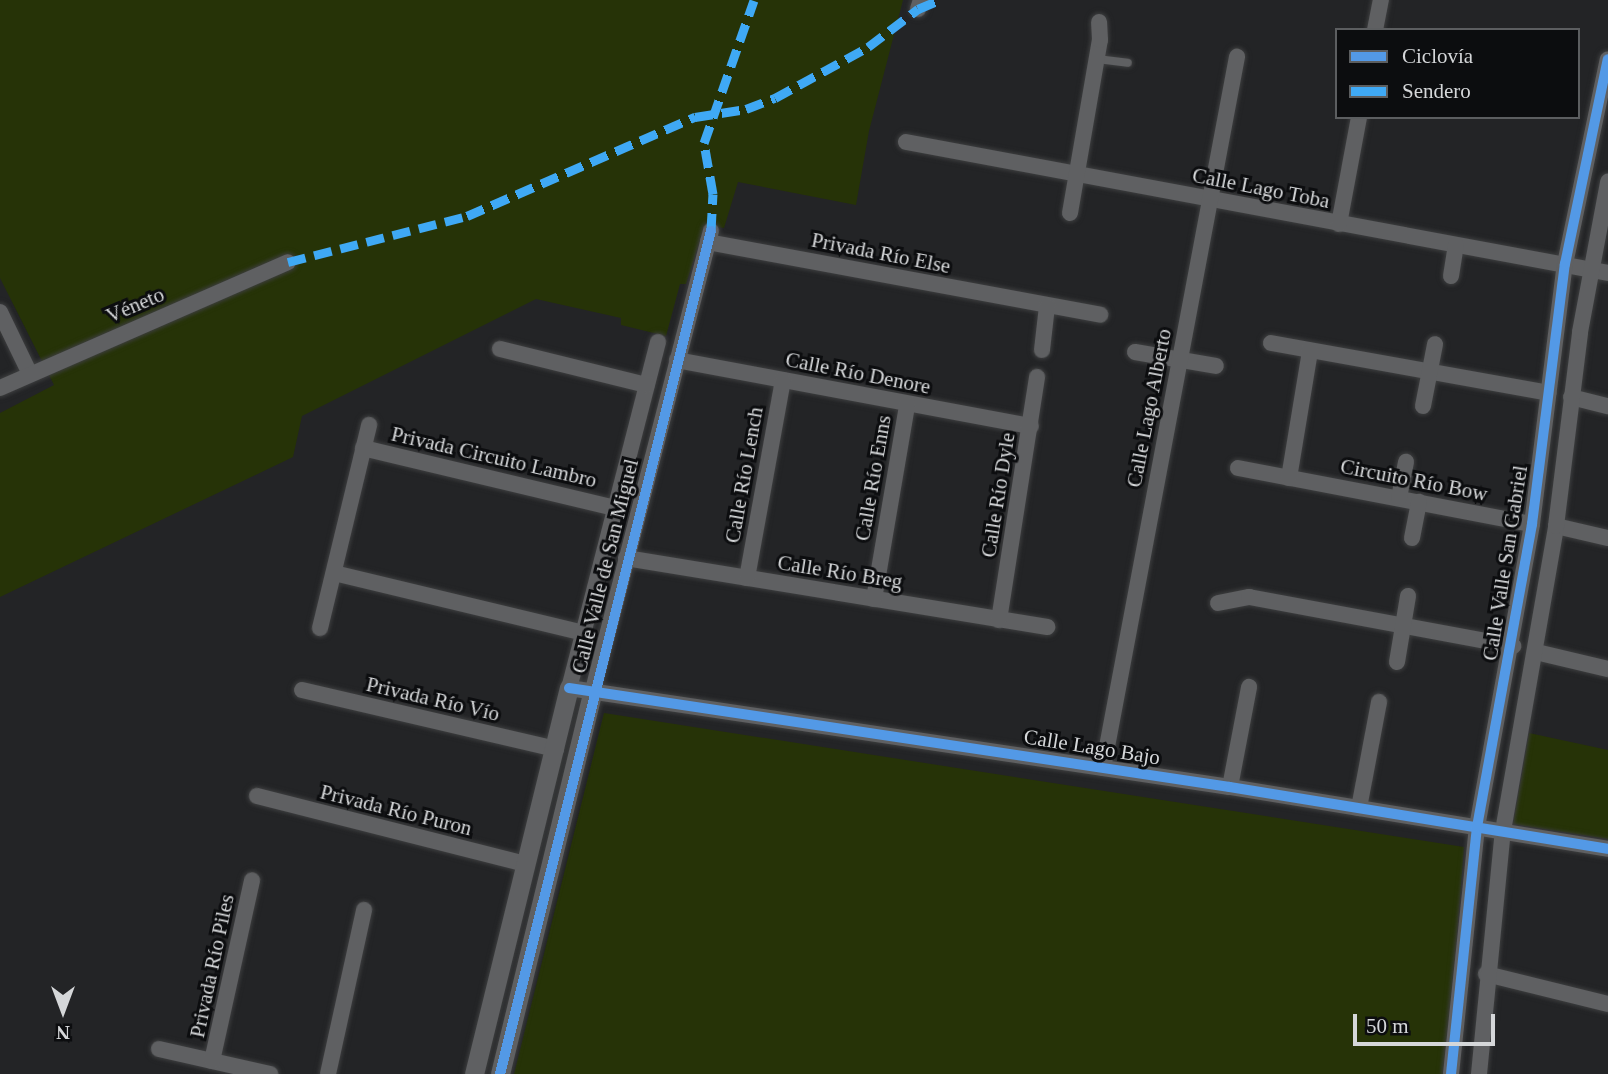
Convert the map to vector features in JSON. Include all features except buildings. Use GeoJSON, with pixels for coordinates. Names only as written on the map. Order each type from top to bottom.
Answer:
{"type":"FeatureCollection","features":[{"type":"Feature","properties":{"kind":"street"},"geometry":{"type":"LineString","coordinates":[[1375,28],[1381,0]]}},
{"type":"Feature","properties":{"kind":"street"},"geometry":{"type":"LineString","coordinates":[[1070,213],[1097,59],[1099,22]]}},
{"type":"Feature","properties":{"kind":"street","name":"Calle Lago Alberto"},"geometry":{"type":"LineString","coordinates":[[1103,768],[1237,57]]}},
{"type":"Feature","properties":{"kind":"street","name":"Calle Valle San Gabriel"},"geometry":{"type":"LineString","coordinates":[[1451,1074],[1477,827],[1513,646],[1532,524],[1565,264],[1608,59]]}},
{"type":"Feature","properties":{"kind":"street"},"geometry":{"type":"LineString","coordinates":[[1339,224],[1359,119]]}},
{"type":"Feature","properties":{"kind":"street","name":"Calle Lago Toba"},"geometry":{"type":"LineString","coordinates":[[906,142],[1600,271]]}},
{"type":"Feature","properties":{"kind":"street","name":"Calle Valle San Gabriel"},"geometry":{"type":"LineString","coordinates":[[1479,1074],[1486,974],[1503,831],[1556,526],[1571,397],[1600,271],[1608,183]]}},
{"type":"Feature","properties":{"kind":"street","name":"Privada Río Else"},"geometry":{"type":"LineString","coordinates":[[709,237],[1100,316]]}},
{"type":"Feature","properties":{"kind":"street","name":"Calle Valle de San Miguel"},"geometry":{"type":"LineString","coordinates":[[500,1074],[593,690],[709,237]]}},
{"type":"Feature","properties":{"kind":"street"},"geometry":{"type":"LineString","coordinates":[[1451,276],[1456,245]]}},
{"type":"Feature","properties":{"kind":"street","name":"Véneto"},"geometry":{"type":"LineString","coordinates":[[0,388],[288,262]]}},
{"type":"Feature","properties":{"kind":"street"},"geometry":{"type":"LineString","coordinates":[[1041,349],[1047,306]]}},
{"type":"Feature","properties":{"kind":"street"},"geometry":{"type":"LineString","coordinates":[[0,312],[30,374]]}},
{"type":"Feature","properties":{"kind":"street","name":"Calle Valle de San Miguel"},"geometry":{"type":"LineString","coordinates":[[474,1074],[658,342]]}},
{"type":"Feature","properties":{"kind":"street"},"geometry":{"type":"LineString","coordinates":[[1272,343],[1428,375],[1549,393]]}},
{"type":"Feature","properties":{"kind":"street"},"geometry":{"type":"LineString","coordinates":[[1423,406],[1435,344]]}},
{"type":"Feature","properties":{"kind":"street"},"geometry":{"type":"LineString","coordinates":[[500,349],[647,385]]}},
{"type":"Feature","properties":{"kind":"street"},"geometry":{"type":"LineString","coordinates":[[1289,478],[1310,351]]}},
{"type":"Feature","properties":{"kind":"street"},"geometry":{"type":"LineString","coordinates":[[1135,352],[1216,366]]}},
{"type":"Feature","properties":{"kind":"street","name":"Calle Río Denore"},"geometry":{"type":"LineString","coordinates":[[677,360],[1031,426]]}},
{"type":"Feature","properties":{"kind":"street","name":"Calle Río Dyle"},"geometry":{"type":"LineString","coordinates":[[999,620],[1037,377]]}},
{"type":"Feature","properties":{"kind":"street","name":"Calle Río Lench"},"geometry":{"type":"LineString","coordinates":[[747,578],[783,380]]}},
{"type":"Feature","properties":{"kind":"street"},"geometry":{"type":"LineString","coordinates":[[1571,397],[1608,406]]}},
{"type":"Feature","properties":{"kind":"street","name":"Calle Río Enns"},"geometry":{"type":"LineString","coordinates":[[874,599],[907,405]]}},
{"type":"Feature","properties":{"kind":"street","name":"Privada Circuito Lambro"},"geometry":{"type":"LineString","coordinates":[[320,628],[369,425]]}},
{"type":"Feature","properties":{"kind":"street","name":"Privada Circuito Lambro"},"geometry":{"type":"LineString","coordinates":[[363,448],[615,508]]}},
{"type":"Feature","properties":{"kind":"street"},"geometry":{"type":"LineString","coordinates":[[1399,498],[1406,462]]}},
{"type":"Feature","properties":{"kind":"street","name":"Circuito Río Bow"},"geometry":{"type":"LineString","coordinates":[[1238,468],[1532,524]]}},
{"type":"Feature","properties":{"kind":"street"},"geometry":{"type":"LineString","coordinates":[[1412,538],[1419,502]]}},
{"type":"Feature","properties":{"kind":"street"},"geometry":{"type":"LineString","coordinates":[[1556,526],[1608,538]]}},
{"type":"Feature","properties":{"kind":"street","name":"Calle Río Breg"},"geometry":{"type":"LineString","coordinates":[[626,558],[1047,627]]}},
{"type":"Feature","properties":{"kind":"street"},"geometry":{"type":"LineString","coordinates":[[334,573],[583,633]]}},
{"type":"Feature","properties":{"kind":"street"},"geometry":{"type":"LineString","coordinates":[[1397,662],[1408,596]]}},
{"type":"Feature","properties":{"kind":"street"},"geometry":{"type":"LineString","coordinates":[[1218,603],[1249,597],[1513,646]]}},
{"type":"Feature","properties":{"kind":"street"},"geometry":{"type":"LineString","coordinates":[[1536,652],[1608,669]]}},
{"type":"Feature","properties":{"kind":"street"},"geometry":{"type":"LineString","coordinates":[[1230,787],[1249,687]]}},
{"type":"Feature","properties":{"kind":"street","name":"Calle Lago Bajo"},"geometry":{"type":"LineString","coordinates":[[569,688],[1230,787],[1608,849]]}},
{"type":"Feature","properties":{"kind":"street","name":"Privada Río Vío"},"geometry":{"type":"LineString","coordinates":[[302,690],[556,749]]}},
{"type":"Feature","properties":{"kind":"street"},"geometry":{"type":"LineString","coordinates":[[1359,808],[1379,702]]}},
{"type":"Feature","properties":{"kind":"street","name":"Privada Río Puron"},"geometry":{"type":"LineString","coordinates":[[257,796],[525,864]]}},
{"type":"Feature","properties":{"kind":"street","name":"Privada Río Piles"},"geometry":{"type":"LineString","coordinates":[[212,1061],[252,880]]}},
{"type":"Feature","properties":{"kind":"street"},"geometry":{"type":"LineString","coordinates":[[328,1074],[364,910]]}},
{"type":"Feature","properties":{"kind":"street"},"geometry":{"type":"LineString","coordinates":[[1486,974],[1608,1004]]}},
{"type":"Feature","properties":{"kind":"street"},"geometry":{"type":"LineString","coordinates":[[159,1049],[270,1074]]}},
{"type":"Feature","properties":{"kind":"lane"},"geometry":{"type":"LineString","coordinates":[[1097,59],[1128,63]]}},
{"type":"Feature","properties":{"kind":"green space"},"geometry":{"type":"Polygon","coordinates":[[[0,0],[903,0],[869,131],[856,205],[738,182],[724,228],[705,225],[686,284],[680,284],[666,336],[621,325],[621,318],[536,299],[302,416],[293,457],[0,597],[0,413],[54,385],[0,278],[0,0]]]}},
{"type":"Feature","properties":{"kind":"green space"},"geometry":{"type":"Polygon","coordinates":[[[604,713],[1464,847],[1446,1074],[514,1074],[604,713]]]}},
{"type":"Feature","properties":{"kind":"green space"},"geometry":{"type":"Polygon","coordinates":[[[1529,733],[1608,750],[1608,839],[1513,824],[1529,733]]]}},
{"type":"Feature","properties":{"kind":"marked path"},"geometry":{"type":"LineString","coordinates":[[711,231],[713,194],[704,143],[754,0]]}},
{"type":"Feature","properties":{"kind":"marked path"},"geometry":{"type":"LineString","coordinates":[[288,262],[467,216],[695,117],[746,109],[775,98],[868,47],[918,9],[939,0]]}},
{"type":"Feature","properties":{"kind":"cycle path"},"geometry":{"type":"LineString","coordinates":[[1451,1074],[1477,827],[1532,524],[1565,264],[1608,59]]}},
{"type":"Feature","properties":{"kind":"cycle path"},"geometry":{"type":"LineString","coordinates":[[500,1074],[711,231]]}},
{"type":"Feature","properties":{"kind":"cycle path"},"geometry":{"type":"LineString","coordinates":[[569,688],[1230,787],[1608,849]]}}]}
